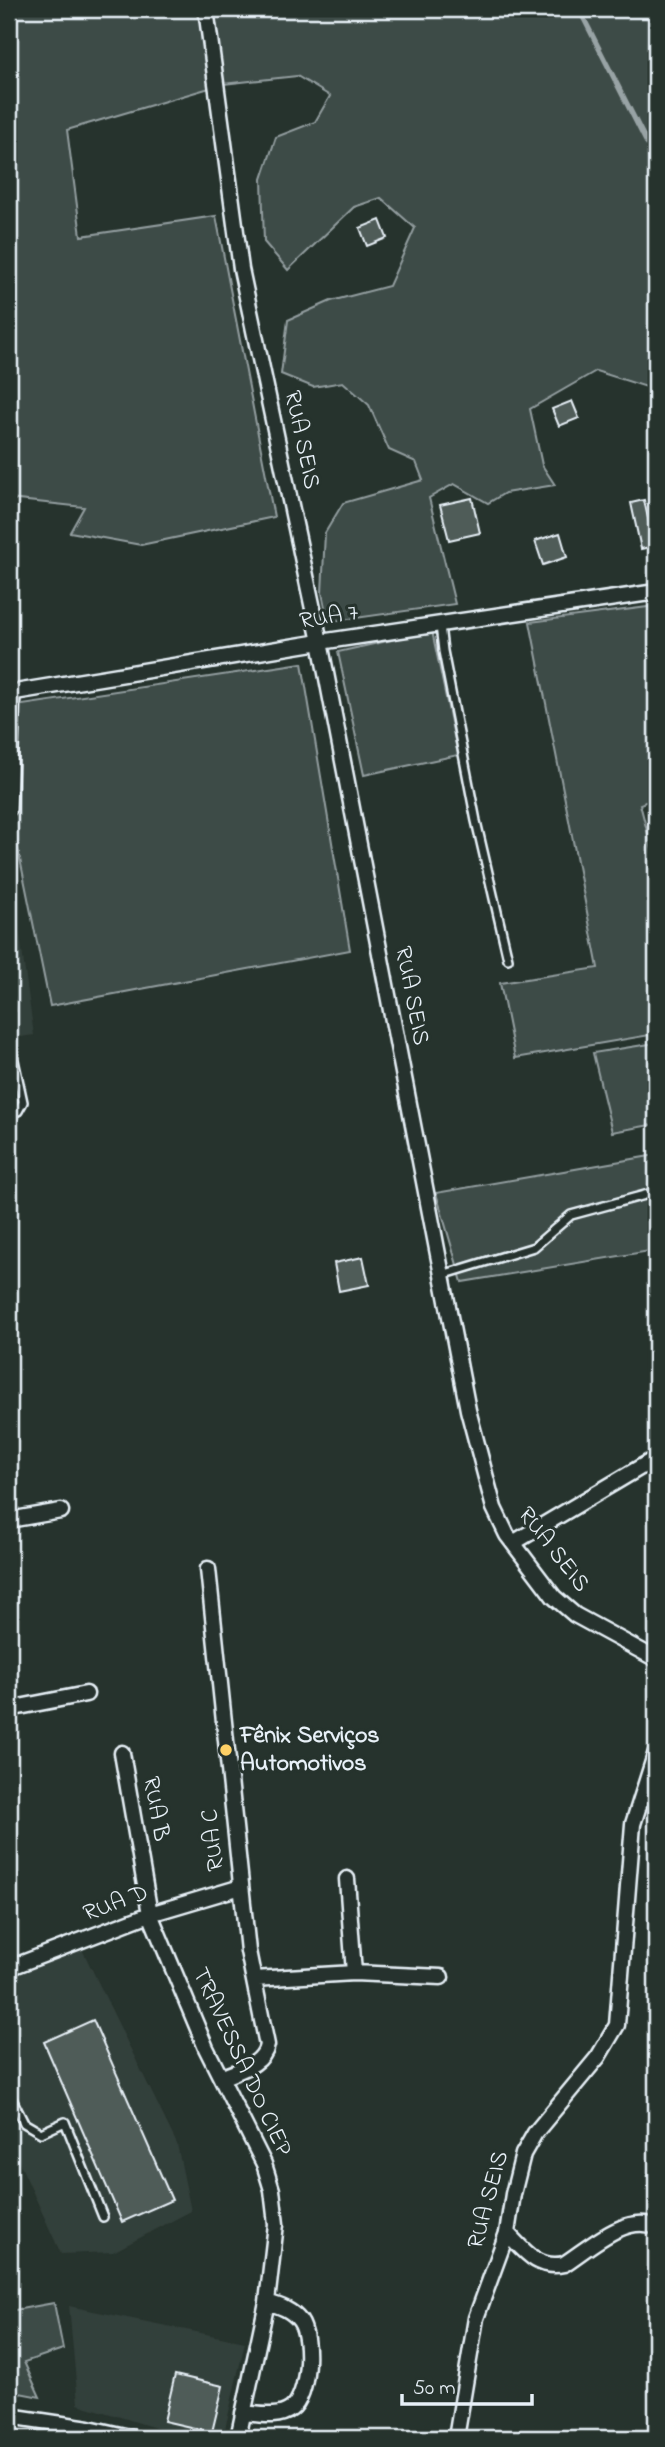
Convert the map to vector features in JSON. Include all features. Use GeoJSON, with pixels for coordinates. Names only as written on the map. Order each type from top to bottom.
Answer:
{"type":"FeatureCollection","features":[{"type":"Feature","properties":{"kind":"street","name":"RUA SEIS"},"geometry":{"type":"LineString","coordinates":[[206,9],[241,269],[320,642],[468,1410],[494,1508],[513,1543],[554,1597],[575,1615],[656,1659]]}},
{"type":"Feature","properties":{"kind":"street","name":"RUA 7"},"geometry":{"type":"LineString","coordinates":[[12,692],[320,642],[656,592]]}},
{"type":"Feature","properties":{"kind":"street"},"geometry":{"type":"LineString","coordinates":[[513,1543],[656,1458]]}},
{"type":"Feature","properties":{"kind":"street"},"geometry":{"type":"LineString","coordinates":[[9,1520],[61,1511]]}},
{"type":"Feature","properties":{"kind":"street","name":"RUA C"},"geometry":{"type":"LineString","coordinates":[[208,1569],[248,1951],[267,2045],[265,2054],[259,2061],[221,2078]]}},
{"type":"Feature","properties":{"kind":"street"},"geometry":{"type":"LineString","coordinates":[[9,1709],[86,1694]]}},
{"type":"Feature","properties":{"kind":"street","name":"RUA SEIS"},"geometry":{"type":"LineString","coordinates":[[456,2438],[476,2318],[507,2233],[523,2154],[535,2133],[598,2057],[617,2025],[633,1824],[656,1752]]}},
{"type":"Feature","properties":{"kind":"street","name":"RUA B"},"geometry":{"type":"LineString","coordinates":[[122,1753],[150,1914]]}},
{"type":"Feature","properties":{"kind":"street"},"geometry":{"type":"LineString","coordinates":[[347,1879],[354,1973]]}},
{"type":"Feature","properties":{"kind":"street","name":"RUA D"},"geometry":{"type":"LineString","coordinates":[[9,1968],[150,1914],[241,1887]]}},
{"type":"Feature","properties":{"kind":"street","name":"TRAVESSA DO CIEP"},"geometry":{"type":"LineString","coordinates":[[150,1914],[221,2078],[264,2164],[272,2190],[276,2224],[267,2302],[238,2438]]}},
{"type":"Feature","properties":{"kind":"street"},"geometry":{"type":"LineString","coordinates":[[254,1979],[354,1973],[441,1978]]}},
{"type":"Feature","properties":{"kind":"street"},"geometry":{"type":"LineString","coordinates":[[507,2233],[537,2263],[556,2266],[564,2264],[620,2229],[638,2223],[656,2227]]}},
{"type":"Feature","properties":{"kind":"street"},"geometry":{"type":"LineString","coordinates":[[243,2413],[279,2415],[293,2409],[303,2389],[308,2340],[300,2321],[287,2309],[267,2302]]}},
{"type":"Feature","properties":{"kind":"street"},"geometry":{"type":"LineString","coordinates":[[9,2416],[134,2438]]}},
{"type":"Feature","properties":{"kind":"lane"},"geometry":{"type":"LineString","coordinates":[[440,624],[476,821],[508,959]]}},
{"type":"Feature","properties":{"kind":"lane"},"geometry":{"type":"LineString","coordinates":[[9,813],[12,810],[12,692]]}},
{"type":"Feature","properties":{"kind":"lane"},"geometry":{"type":"LineString","coordinates":[[9,1114],[18,1111],[23,1102],[11,1046]]}},
{"type":"Feature","properties":{"kind":"lane"},"geometry":{"type":"LineString","coordinates":[[442,1275],[534,1247],[572,1215],[656,1192]]}},
{"type":"Feature","properties":{"kind":"lane"},"geometry":{"type":"LineString","coordinates":[[9,2093],[24,2123],[41,2133],[65,2122],[103,2217]]}},
{"type":"Feature","properties":{"kind":"shaded area"},"geometry":{"type":"Polygon","coordinates":[[[9,9],[656,9],[656,390],[596,371],[530,409],[542,465],[555,485],[505,493],[488,503],[454,484],[429,498],[455,604],[328,622],[322,593],[325,533],[343,503],[423,480],[416,462],[389,450],[369,405],[343,382],[313,387],[281,374],[288,320],[331,301],[389,286],[415,228],[381,198],[354,207],[288,270],[264,242],[262,179],[276,137],[315,122],[330,96],[297,76],[223,84],[67,130],[81,236],[216,216],[274,517],[141,545],[70,532],[84,507],[9,499],[9,9]]]}},
{"type":"Feature","properties":{"kind":"shaded area"},"geometry":{"type":"Polygon","coordinates":[[[656,606],[656,798],[640,804],[656,865],[656,1034],[515,1058],[500,983],[598,968],[530,622],[656,606]]]}},
{"type":"Feature","properties":{"kind":"shaded area"},"geometry":{"type":"Polygon","coordinates":[[[432,631],[458,755],[364,775],[338,652],[432,631]]]}},
{"type":"Feature","properties":{"kind":"shaded area"},"geometry":{"type":"Polygon","coordinates":[[[302,663],[350,950],[50,1006],[9,805],[9,707],[302,663]]]}},
{"type":"Feature","properties":{"kind":"shaded area"},"geometry":{"type":"Polygon","coordinates":[[[9,858],[34,1035],[9,1039],[9,858]]]}},
{"type":"Feature","properties":{"kind":"shaded area"},"geometry":{"type":"Polygon","coordinates":[[[656,1043],[656,1124],[612,1132],[593,1053],[656,1043]]]}},
{"type":"Feature","properties":{"kind":"shaded area"},"geometry":{"type":"Polygon","coordinates":[[[656,1155],[656,1250],[462,1282],[436,1193],[656,1155]]]}},
{"type":"Feature","properties":{"kind":"shaded area"},"geometry":{"type":"Polygon","coordinates":[[[81,1947],[177,2144],[191,2211],[113,2252],[61,2254],[9,2140],[9,1977],[81,1947]]]}},
{"type":"Feature","properties":{"kind":"shaded area"},"geometry":{"type":"Polygon","coordinates":[[[54,2303],[63,2349],[24,2362],[40,2397],[9,2391],[9,2311],[54,2303]]]}},
{"type":"Feature","properties":{"kind":"shaded area"},"geometry":{"type":"Polygon","coordinates":[[[69,2306],[245,2342],[223,2438],[188,2438],[78,2404],[69,2306]]]}},
{"type":"Feature","properties":{"kind":"building"},"geometry":{"type":"Polygon","coordinates":[[[380,220],[387,238],[367,246],[360,228],[380,220]]]}},
{"type":"Feature","properties":{"kind":"building"},"geometry":{"type":"Polygon","coordinates":[[[572,401],[579,418],[559,426],[552,409],[572,401]]]}},
{"type":"Feature","properties":{"kind":"building"},"geometry":{"type":"Polygon","coordinates":[[[472,498],[480,533],[449,540],[440,505],[472,498]]]}},
{"type":"Feature","properties":{"kind":"building"},"geometry":{"type":"Polygon","coordinates":[[[644,500],[654,546],[641,549],[631,503],[644,500]]]}},
{"type":"Feature","properties":{"kind":"building"},"geometry":{"type":"Polygon","coordinates":[[[656,503],[656,532],[650,505],[656,503]]]}},
{"type":"Feature","properties":{"kind":"building"},"geometry":{"type":"Polygon","coordinates":[[[560,533],[567,557],[543,565],[535,541],[560,533]]]}},
{"type":"Feature","properties":{"kind":"building"},"geometry":{"type":"Polygon","coordinates":[[[9,964],[15,1011],[9,1012],[9,964]]]}},
{"type":"Feature","properties":{"kind":"building"},"geometry":{"type":"Polygon","coordinates":[[[363,1257],[369,1285],[339,1291],[334,1263],[363,1257]]]}},
{"type":"Feature","properties":{"kind":"building"},"geometry":{"type":"Polygon","coordinates":[[[93,2020],[172,2200],[122,2222],[44,2042],[93,2020]]]}},
{"type":"Feature","properties":{"kind":"building"},"geometry":{"type":"Polygon","coordinates":[[[175,2375],[223,2386],[212,2432],[164,2421],[175,2375]]]}},
{"type":"Feature","properties":{"kind":"waterway"},"geometry":{"type":"LineString","coordinates":[[579,9],[656,161]]}},
{"type":"Feature","properties":{"kind":"place","name":"Fênix Serviços Automotivos"},"geometry":{"type":"Point","coordinates":[226,1750]}}]}
